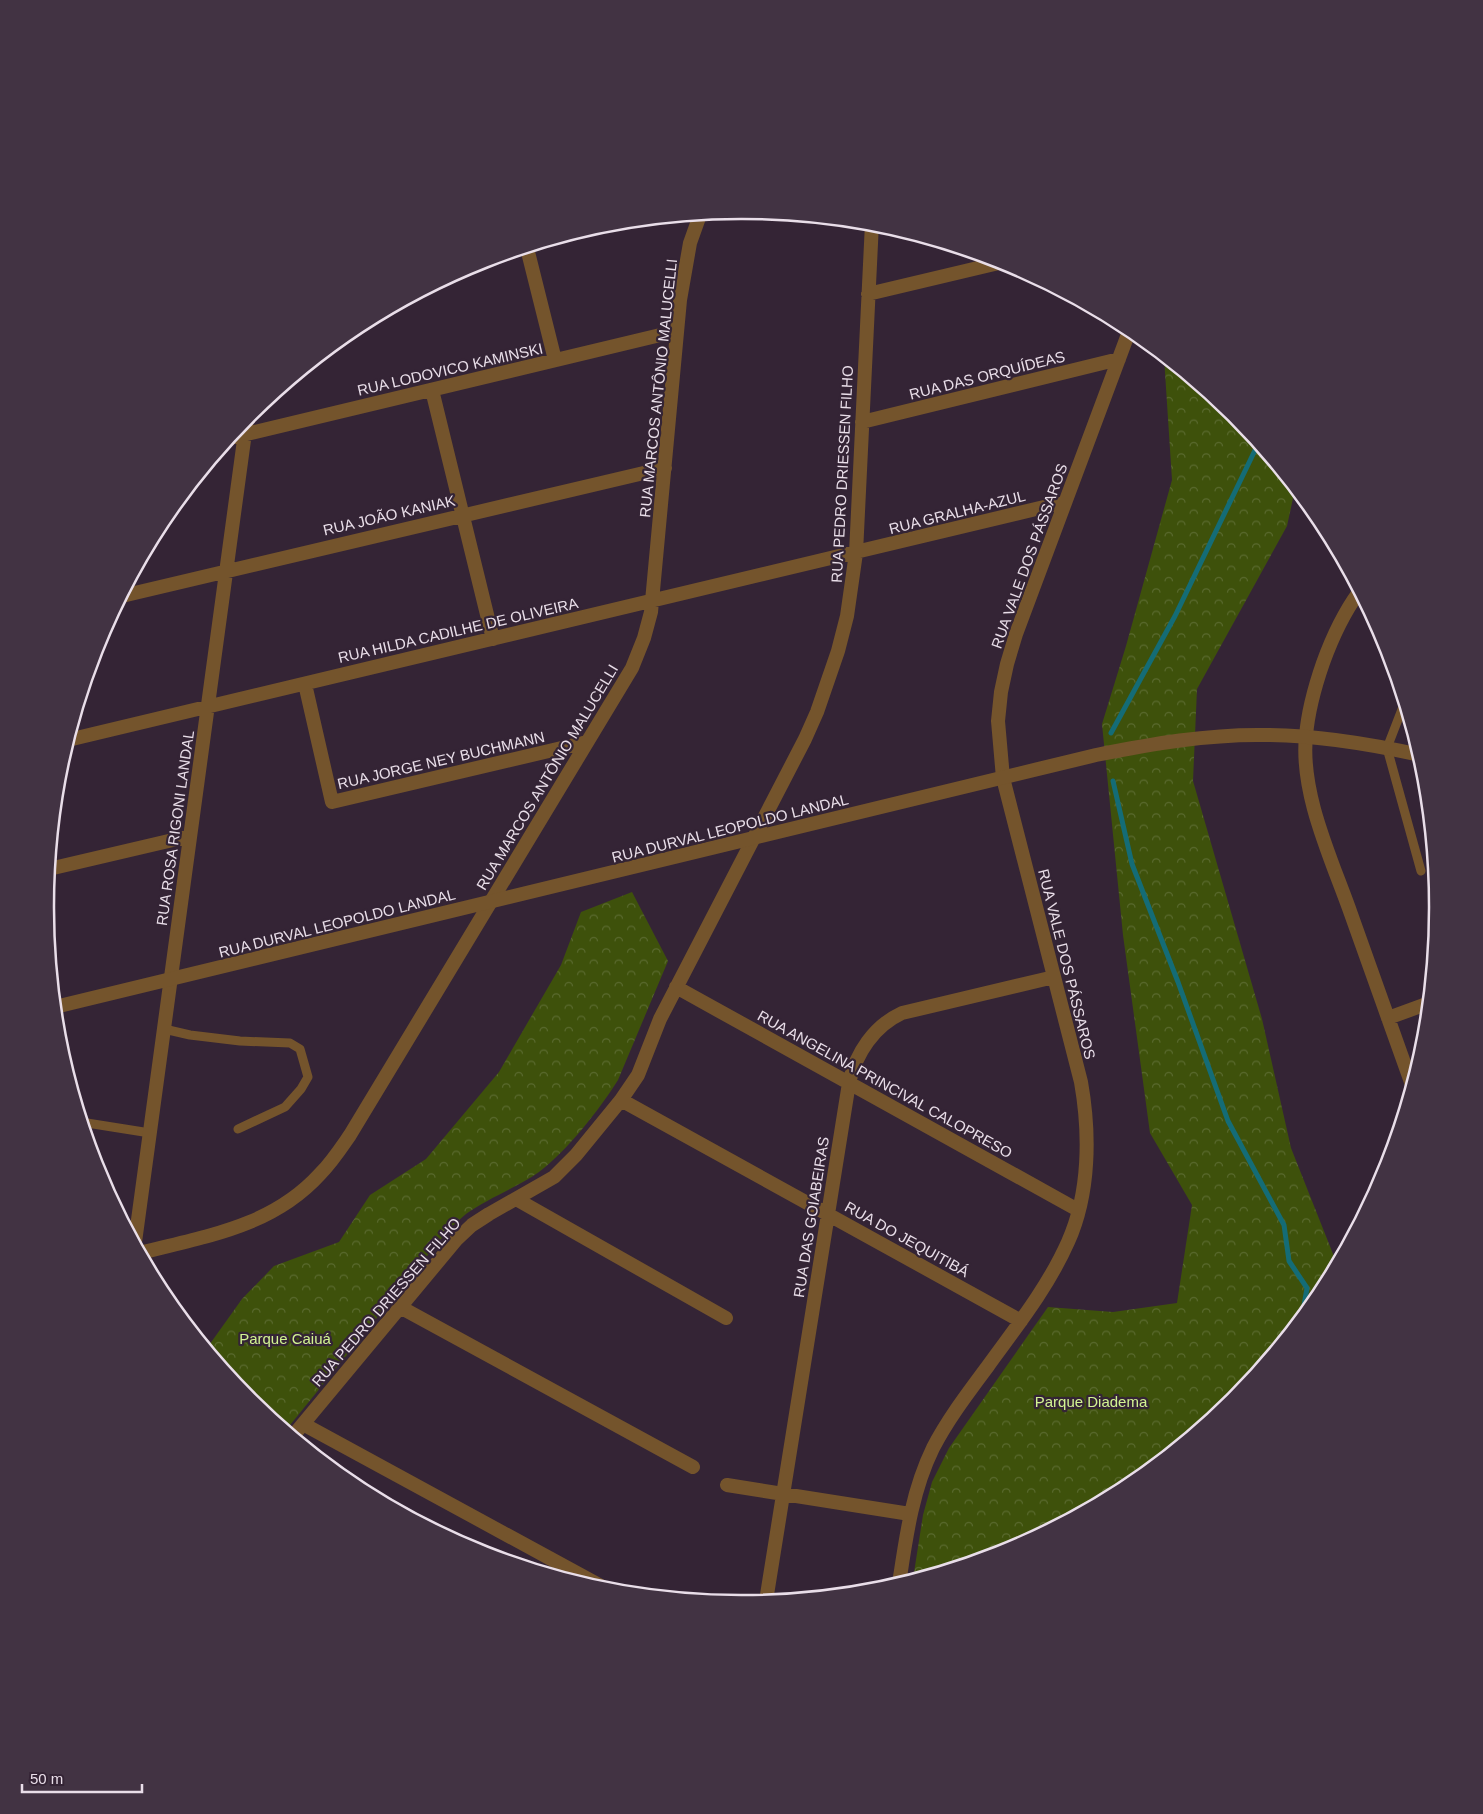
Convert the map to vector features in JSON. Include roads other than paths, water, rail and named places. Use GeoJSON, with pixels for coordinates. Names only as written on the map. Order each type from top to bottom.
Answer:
{"type":"FeatureCollection","features":[{"type":"Feature","properties":{"kind":"street","name":"RUA MARCOS ANTÔNIO MALUCELLI"},"geometry":{"type":"LineString","coordinates":[[146,1251],[231,1230],[253,1222],[277,1209],[300,1193],[320,1175],[350,1135],[623,682],[638,654],[648,625],[652,601],[677,331],[690,243],[698,221]]}},
{"type":"Feature","properties":{"kind":"street","name":"RUA PEDRO DRIESSEN FILHO"},"geometry":{"type":"LineString","coordinates":[[297,1431],[462,1235],[489,1214],[554,1177],[565,1167],[621,1100],[642,1068],[660,1019],[805,739],[828,682],[847,616],[856,553],[872,231]]}},
{"type":"Feature","properties":{"kind":"street"},"geometry":{"type":"LineString","coordinates":[[528,253],[555,360]]}},
{"type":"Feature","properties":{"kind":"street"},"geometry":{"type":"LineString","coordinates":[[868,294],[988,266]]}},
{"type":"Feature","properties":{"kind":"street","name":"RUA LODOVICO KAMINSKI"},"geometry":{"type":"LineString","coordinates":[[244,435],[677,331]]}},
{"type":"Feature","properties":{"kind":"street","name":"RUA VALE DOS PÁSSAROS"},"geometry":{"type":"LineString","coordinates":[[900,1576],[910,1514],[923,1469],[934,1447],[968,1394],[1039,1295],[1061,1258],[1069,1241],[1082,1191],[1086,1148],[1084,1099],[1003,778],[998,720],[1001,692],[1016,634],[1127,337]]}},
{"type":"Feature","properties":{"kind":"street","name":"RUA DAS ORQUÍDEAS"},"geometry":{"type":"LineString","coordinates":[[862,422],[1119,360]]}},
{"type":"Feature","properties":{"kind":"street"},"geometry":{"type":"LineString","coordinates":[[432,390],[493,639]]}},
{"type":"Feature","properties":{"kind":"street","name":"RUA ROSA RIGONI LANDAL"},"geometry":{"type":"LineString","coordinates":[[136,1233],[244,435]]}},
{"type":"Feature","properties":{"kind":"street","name":"RUA JOÃO KANIAK"},"geometry":{"type":"LineString","coordinates":[[130,594],[664,468]]}},
{"type":"Feature","properties":{"kind":"street","name":"RUA GRALHA-AZUL"},"geometry":{"type":"LineString","coordinates":[[856,553],[1065,502]]}},
{"type":"Feature","properties":{"kind":"street","name":"RUA HILDA CADILHE DE OLIVEIRA"},"geometry":{"type":"LineString","coordinates":[[75,738],[856,553]]}},
{"type":"Feature","properties":{"kind":"street"},"geometry":{"type":"LineString","coordinates":[[1355,598],[1342,619],[1324,661],[1310,708],[1306,737],[1309,784],[1317,815],[1408,1075]]}},
{"type":"Feature","properties":{"kind":"street","name":"RUA JORGE NEY BUCHMANN"},"geometry":{"type":"LineString","coordinates":[[305,684],[332,802],[587,742]]}},
{"type":"Feature","properties":{"kind":"street","name":"RUA DURVAL LEOPOLDO LANDAL"},"geometry":{"type":"LineString","coordinates":[[61,1006],[1096,755],[1143,746],[1184,740],[1266,735],[1306,737],[1411,753]]}},
{"type":"Feature","properties":{"kind":"street"},"geometry":{"type":"LineString","coordinates":[[55,868],[190,836]]}},
{"type":"Feature","properties":{"kind":"street","name":"RUA DAS GOIABEIRAS"},"geometry":{"type":"LineString","coordinates":[[767,1594],[849,1083],[857,1058],[878,1029],[891,1018],[914,1009],[1054,978]]}},
{"type":"Feature","properties":{"kind":"street","name":"RUA ANGELINA PRINCIVAL CALOPRESO"},"geometry":{"type":"LineString","coordinates":[[676,987],[1078,1210]]}},
{"type":"Feature","properties":{"kind":"street"},"geometry":{"type":"LineString","coordinates":[[1388,1018],[1422,1006]]}},
{"type":"Feature","properties":{"kind":"street","name":"RUA DO JEQUITIBÁ"},"geometry":{"type":"LineString","coordinates":[[621,1100],[1021,1321]]}},
{"type":"Feature","properties":{"kind":"street"},"geometry":{"type":"LineString","coordinates":[[516,1199],[726,1318]]}},
{"type":"Feature","properties":{"kind":"street"},"geometry":{"type":"LineString","coordinates":[[400,1307],[693,1467]]}},
{"type":"Feature","properties":{"kind":"street"},"geometry":{"type":"LineString","coordinates":[[303,1424],[582,1576]]}},
{"type":"Feature","properties":{"kind":"street"},"geometry":{"type":"LineString","coordinates":[[727,1485],[910,1514]]}},
{"type":"Feature","properties":{"kind":"lane"},"geometry":{"type":"LineString","coordinates":[[1401,712],[1387,748],[1421,871]]}},
{"type":"Feature","properties":{"kind":"lane"},"geometry":{"type":"LineString","coordinates":[[164,1029],[190,1035],[240,1041],[290,1043],[300,1049],[308,1077],[301,1089],[285,1106],[238,1129]]}},
{"type":"Feature","properties":{"kind":"lane"},"geometry":{"type":"LineString","coordinates":[[89,1123],[150,1133]]}},
{"type":"Feature","properties":{"kind":"waterway"},"geometry":{"type":"LineString","coordinates":[[1111,733],[1175,616],[1255,450]]}},
{"type":"Feature","properties":{"kind":"waterway"},"geometry":{"type":"LineString","coordinates":[[1113,781],[1132,864],[1178,982],[1228,1121],[1284,1225],[1289,1261],[1307,1288],[1305,1301]]}},
{"type":"Feature","properties":{"kind":"park label","name":"Parque Caiuá"},"geometry":{"type":"Point","coordinates":[285,1338]}},
{"type":"Feature","properties":{"kind":"park label","name":"Parque Diadema"},"geometry":{"type":"Point","coordinates":[1091,1401]}}]}
